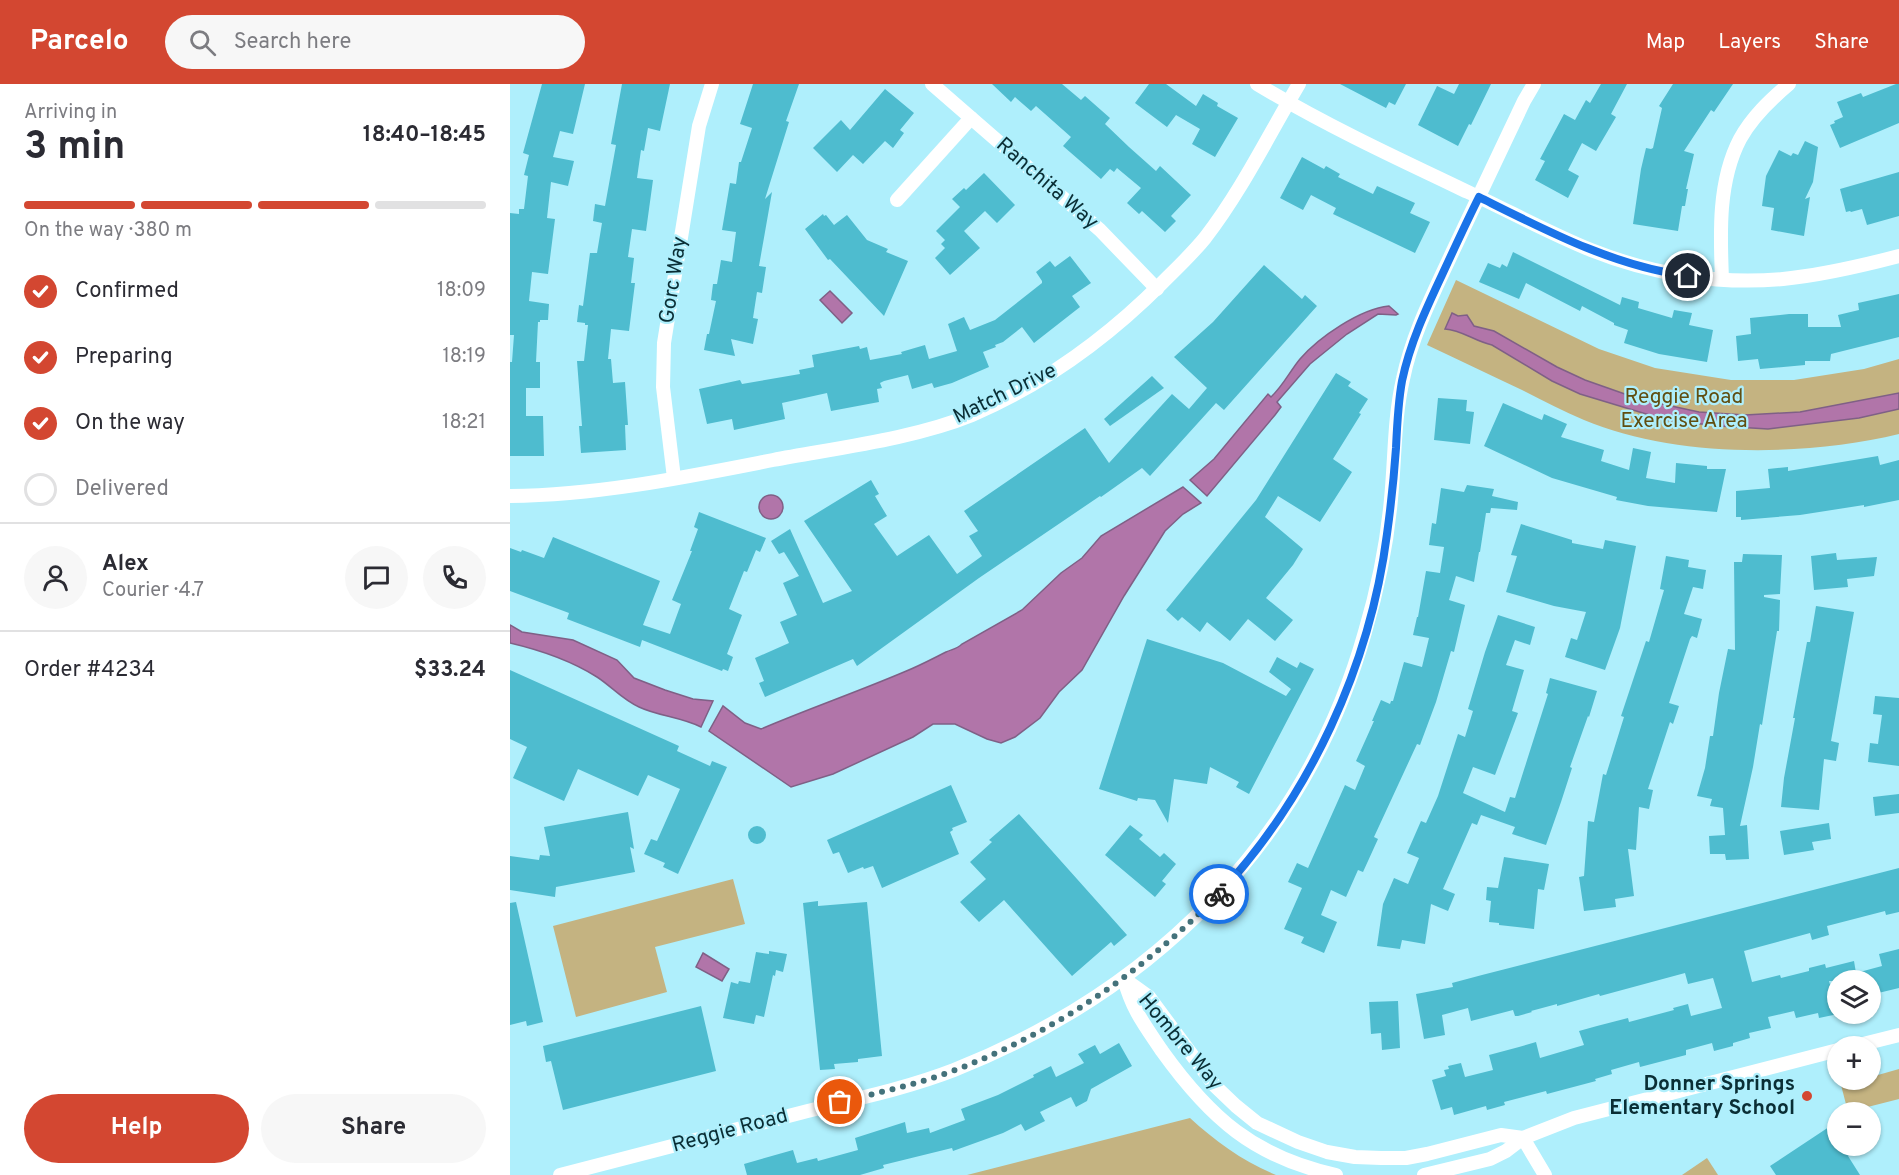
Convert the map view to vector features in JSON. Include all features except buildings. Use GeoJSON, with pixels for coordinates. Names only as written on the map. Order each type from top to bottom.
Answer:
{"type":"FeatureCollection","features":[{"type":"Feature","properties":{"kind":"street","name":"Gorc Way"},"geometry":{"type":"LineString","coordinates":[[674,478],[663,387],[664,343],[699,126],[712,84]]}},
{"type":"Feature","properties":{"kind":"street","name":"Ranchita Way"},"geometry":{"type":"LineString","coordinates":[[932,84],[1100,230],[1156,289]]}},
{"type":"Feature","properties":{"kind":"street"},"geometry":{"type":"LineString","coordinates":[[1257,84],[1345,133],[1591,250],[1627,262],[1669,273],[1745,280],[1782,279],[1819,274],[1899,256]]}},
{"type":"Feature","properties":{"kind":"street","name":"Match Drive"},"geometry":{"type":"LineString","coordinates":[[510,496],[602,491],[903,435],[971,415],[1030,386],[1058,369],[1115,326],[1156,289],[1204,239],[1223,213],[1299,84]]}},
{"type":"Feature","properties":{"kind":"street","name":"Reggie Road"},"geometry":{"type":"LineString","coordinates":[[560,1175],[881,1092],[950,1072],[988,1056],[1057,1021],[1124,979],[1191,922],[1221,891],[1249,858],[1300,786],[1339,708],[1360,651],[1382,567],[1392,496],[1399,404],[1409,354],[1430,301],[1534,84]]}},
{"type":"Feature","properties":{"kind":"street"},"geometry":{"type":"LineString","coordinates":[[1722,279],[1720,248],[1722,208],[1732,158],[1740,138],[1755,117],[1789,84]]}},
{"type":"Feature","properties":{"kind":"street"},"geometry":{"type":"LineString","coordinates":[[897,200],[972,118]]}},
{"type":"Feature","properties":{"kind":"street","name":"Hombre Way"},"geometry":{"type":"LineString","coordinates":[[1124,979],[1149,997],[1215,1086],[1236,1106],[1257,1123],[1298,1142],[1327,1152],[1355,1157],[1406,1158],[1501,1135],[1523,1138]]}},
{"type":"Feature","properties":{"kind":"street","name":"Hombre Way"},"geometry":{"type":"LineString","coordinates":[[1124,979],[1136,1014],[1176,1070],[1214,1114],[1256,1145],[1310,1169],[1336,1175]]}},
{"type":"Feature","properties":{"kind":"street"},"geometry":{"type":"LineString","coordinates":[[1881,1040],[1899,1035]]}},
{"type":"Feature","properties":{"kind":"street","name":"Hombre Way"},"geometry":{"type":"LineString","coordinates":[[1424,1175],[1490,1159],[1506,1151],[1523,1138],[1574,1118],[1827,1053]]}},
{"type":"Feature","properties":{"kind":"street"},"geometry":{"type":"LineString","coordinates":[[1523,1138],[1545,1175]]}},
{"type":"Feature","properties":{"kind":"green space","name":"Reggie Road Exercise Area"},"geometry":{"type":"Polygon","coordinates":[[[1456,280],[1599,349],[1655,368],[1731,380],[1794,380],[1864,369],[1899,359],[1899,434],[1822,447],[1740,450],[1658,441],[1619,432],[1584,420],[1427,345],[1456,280]]]}},
{"type":"Feature","properties":{"kind":"green space"},"geometry":{"type":"Polygon","coordinates":[[[733,879],[745,924],[655,947],[667,992],[576,1017],[553,926],[733,879]]]}},
{"type":"Feature","properties":{"kind":"green space"},"geometry":{"type":"Polygon","coordinates":[[[1899,1069],[1899,1099],[1881,1104],[1845,1102],[1842,1090],[1881,1090],[1881,1074],[1899,1069]]]}},
{"type":"Feature","properties":{"kind":"green space"},"geometry":{"type":"Polygon","coordinates":[[[1190,1118],[1230,1150],[1276,1175],[967,1175],[1190,1118]]]}},
{"type":"Feature","properties":{"kind":"green space"},"geometry":{"type":"Polygon","coordinates":[[[1707,1158],[1718,1175],[1682,1175],[1707,1158]]]}},
{"type":"Feature","properties":{"kind":"shaded area"},"geometry":{"type":"Polygon","coordinates":[[[830,291],[852,313],[842,323],[820,300],[830,291]]]}},
{"type":"Feature","properties":{"kind":"shaded area"},"geometry":{"type":"Polygon","coordinates":[[[1389,306],[1398,314],[1378,314],[1347,334],[1310,364],[1277,402],[1281,407],[1275,415],[1207,496],[1190,480],[1214,459],[1268,394],[1271,397],[1275,393],[1300,359],[1318,342],[1353,318],[1389,306]]]}},
{"type":"Feature","properties":{"kind":"shaded area"},"geometry":{"type":"Polygon","coordinates":[[[1452,313],[1458,316],[1467,315],[1474,326],[1494,331],[1557,367],[1585,380],[1639,399],[1699,412],[1745,415],[1800,412],[1899,393],[1899,409],[1859,418],[1768,429],[1666,420],[1580,394],[1552,381],[1492,345],[1457,331],[1445,329],[1452,313]]]}},
{"type":"Feature","properties":{"kind":"shaded area"},"geometry":{"type":"Polygon","coordinates":[[[1183,487],[1201,503],[1183,514],[1165,531],[1124,596],[1082,670],[1059,692],[1040,718],[1015,737],[1001,743],[955,724],[933,724],[913,737],[833,774],[791,787],[709,731],[723,706],[745,723],[761,729],[957,648],[1022,610],[1061,573],[1082,558],[1101,536],[1183,487]]]}},
{"type":"Feature","properties":{"kind":"shaded area"},"geometry":{"type":"Polygon","coordinates":[[[771,495],[779,499],[783,507],[779,515],[771,519],[763,515],[759,507],[763,499],[771,495]]]}},
{"type":"Feature","properties":{"kind":"shaded area"},"geometry":{"type":"Polygon","coordinates":[[[510,625],[522,632],[573,640],[617,660],[634,678],[693,699],[713,701],[701,727],[646,710],[628,701],[597,677],[566,661],[544,652],[510,643],[510,625]]]}},
{"type":"Feature","properties":{"kind":"shaded area"},"geometry":{"type":"Polygon","coordinates":[[[703,953],[729,969],[722,981],[696,967],[703,953]]]}},
{"type":"Feature","properties":{"kind":"way so far"},"geometry":{"type":"LineString","coordinates":[[840,1102],[950,1072],[988,1056],[1067,1015],[1124,979],[1191,922],[1219,894]]}},
{"type":"Feature","properties":{"kind":"place","name":"Donner Springs Elementary School"},"geometry":{"type":"Point","coordinates":[1807,1096]}},
{"type":"Feature","properties":{"kind":"route"},"geometry":{"type":"LineString","coordinates":[[1219,894],[1262,841],[1300,786],[1321,748],[1354,670],[1382,567],[1392,496],[1399,404],[1409,354],[1430,301],[1479,197],[1591,250],[1627,262],[1688,276]]}}]}
